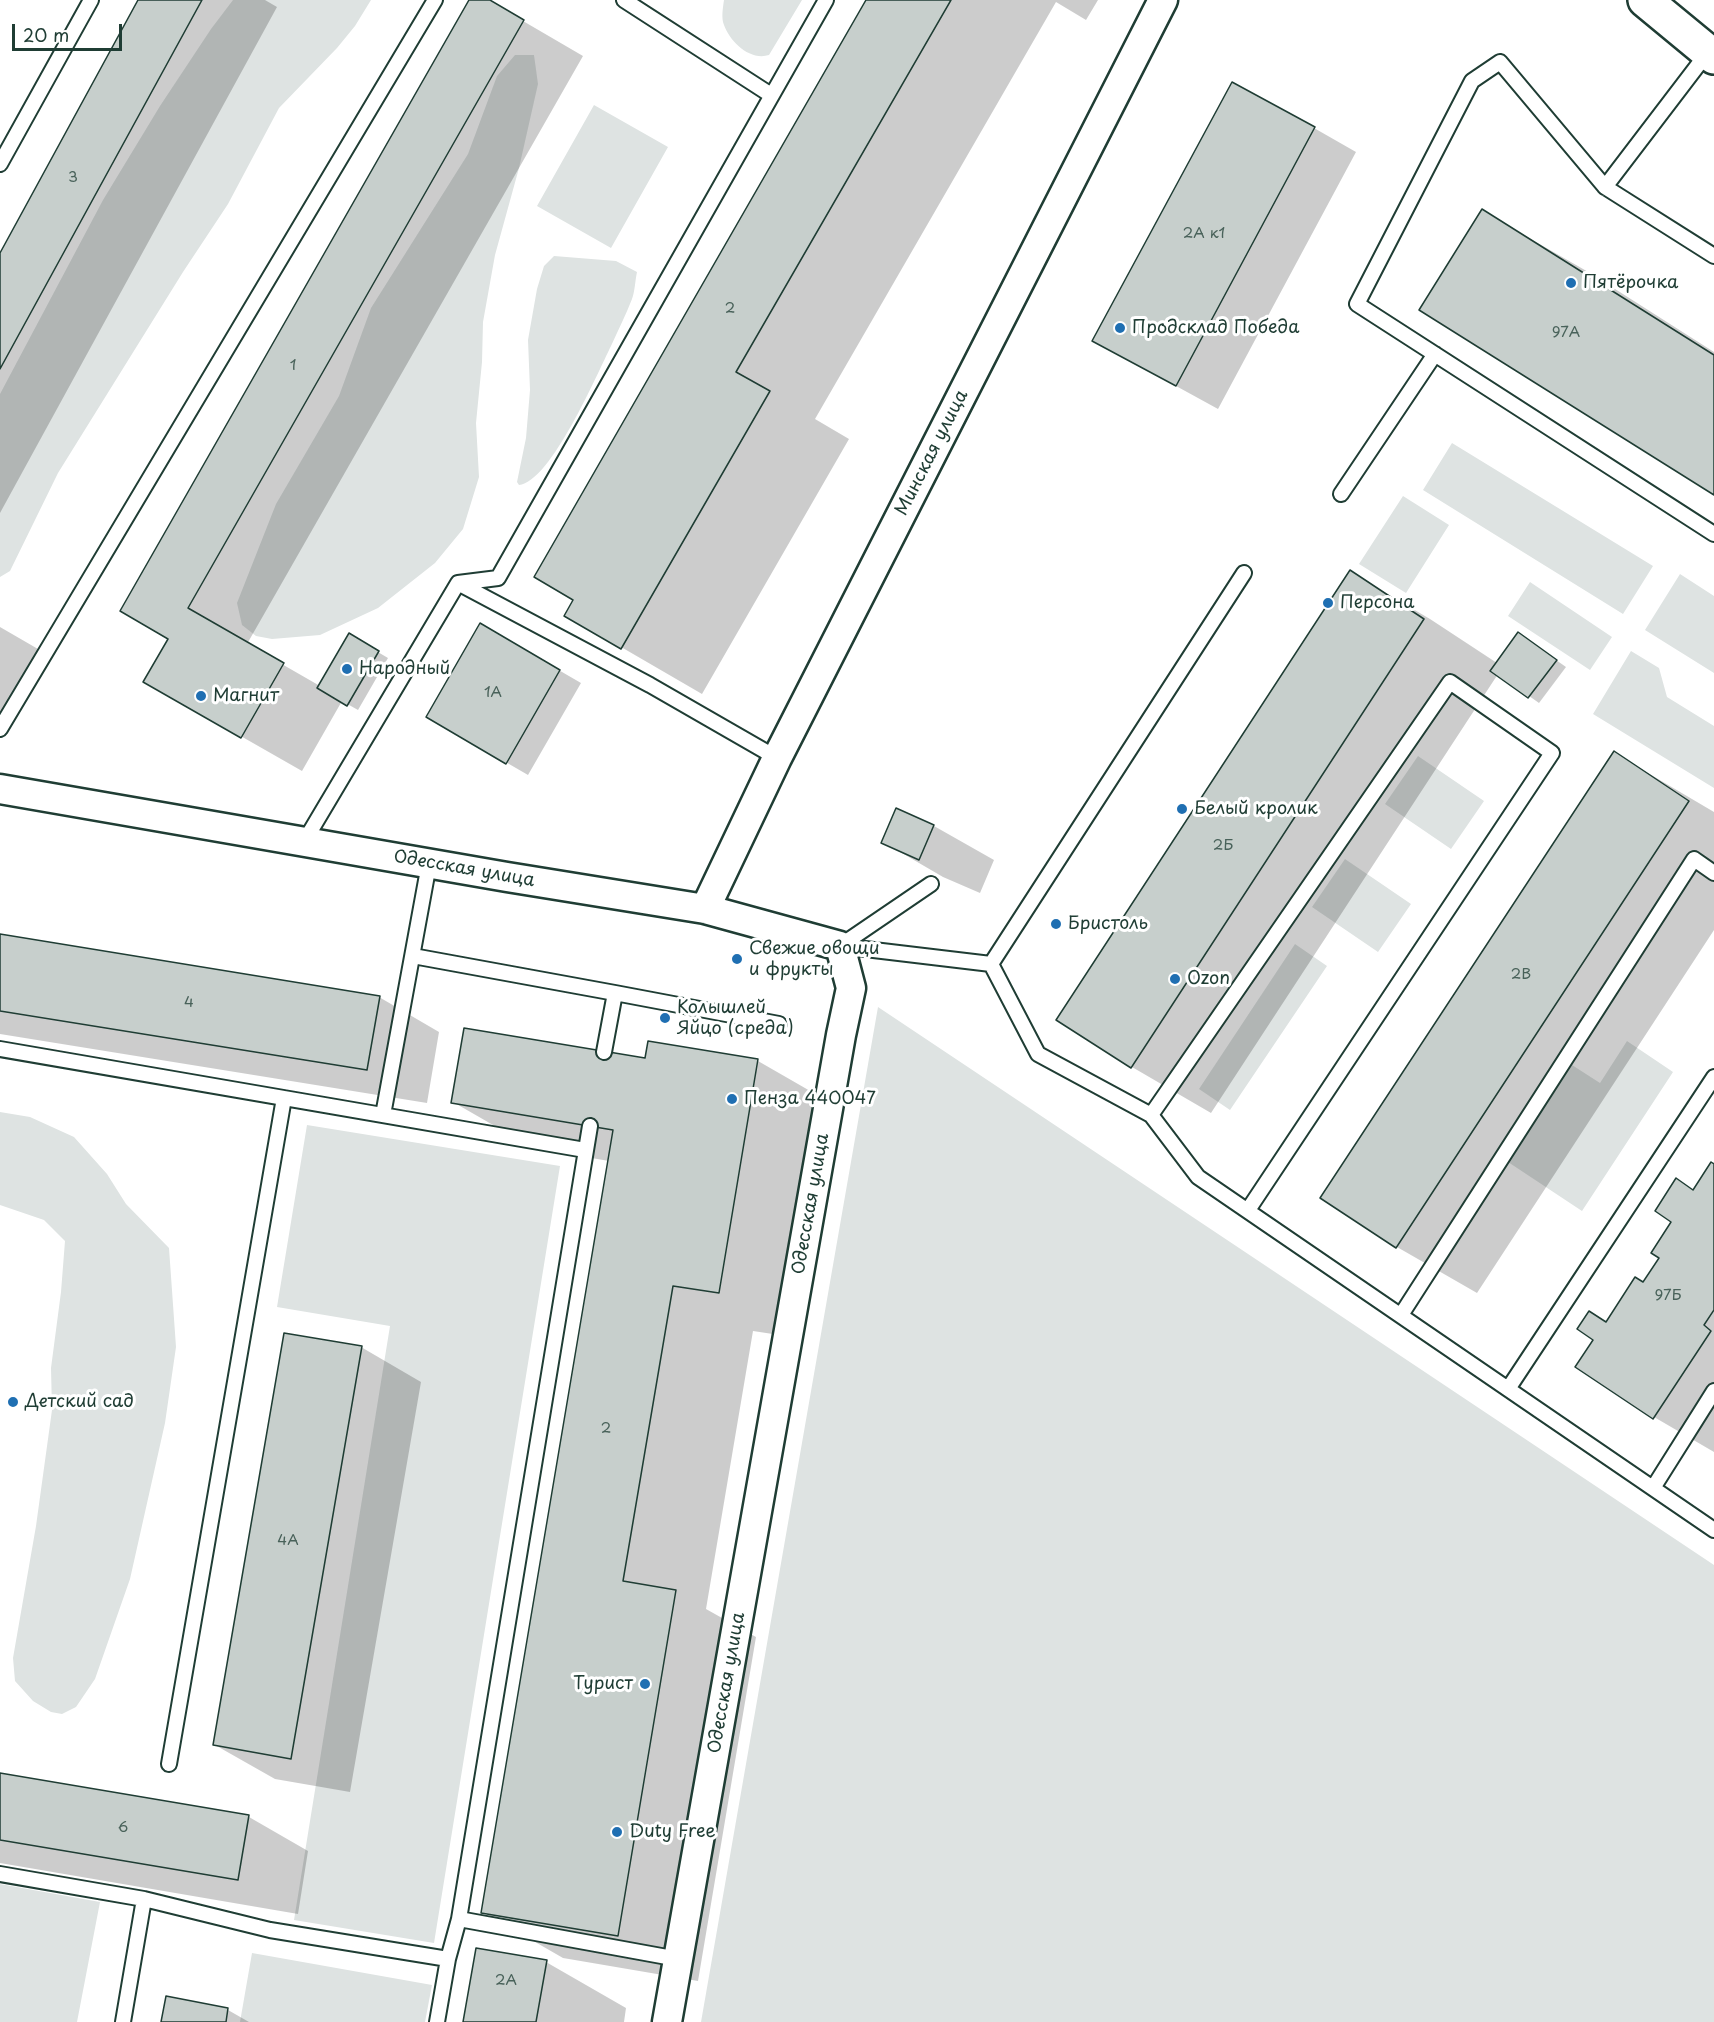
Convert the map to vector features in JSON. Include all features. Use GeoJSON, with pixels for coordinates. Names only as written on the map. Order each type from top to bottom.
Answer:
{"type":"FeatureCollection","features":[{"type":"Feature","properties":{"kind":"main road"},"geometry":{"type":"LineString","coordinates":[[1645,0],[1711,55]]}},
{"type":"Feature","properties":{"kind":"street","name":"Минская улица"},"geometry":{"type":"LineString","coordinates":[[705,909],[777,758],[1163,0]]}},
{"type":"Feature","properties":{"kind":"street","name":"Одесская улица"},"geometry":{"type":"LineString","coordinates":[[0,789],[429,864],[705,909],[840,946],[851,988],[667,2022]]}},
{"type":"Feature","properties":{"kind":"lane"},"geometry":{"type":"LineString","coordinates":[[0,164],[91,0]]}},
{"type":"Feature","properties":{"kind":"lane"},"geometry":{"type":"LineString","coordinates":[[0,729],[435,0]]}},
{"type":"Feature","properties":{"kind":"lane"},"geometry":{"type":"LineString","coordinates":[[624,0],[771,95]]}},
{"type":"Feature","properties":{"kind":"lane"},"geometry":{"type":"LineString","coordinates":[[458,583],[498,578],[826,0]]}},
{"type":"Feature","properties":{"kind":"lane"},"geometry":{"type":"LineString","coordinates":[[1605,187],[1711,55]]}},
{"type":"Feature","properties":{"kind":"lane"},"geometry":{"type":"LineString","coordinates":[[1714,256],[1605,187],[1500,62],[1472,81],[1357,304],[1714,534]]}},
{"type":"Feature","properties":{"kind":"lane"},"geometry":{"type":"LineString","coordinates":[[1341,494],[1435,354]]}},
{"type":"Feature","properties":{"kind":"lane"},"geometry":{"type":"LineString","coordinates":[[991,964],[1244,573]]}},
{"type":"Feature","properties":{"kind":"lane"},"geometry":{"type":"LineString","coordinates":[[458,583],[650,685],[777,758]]}},
{"type":"Feature","properties":{"kind":"lane"},"geometry":{"type":"LineString","coordinates":[[304,842],[458,583]]}},
{"type":"Feature","properties":{"kind":"lane"},"geometry":{"type":"LineString","coordinates":[[1151,1115],[1450,682],[1552,753],[1248,1210]]}},
{"type":"Feature","properties":{"kind":"lane"},"geometry":{"type":"LineString","coordinates":[[1401,1315],[1694,860],[1714,873]]}},
{"type":"Feature","properties":{"kind":"lane"},"geometry":{"type":"LineString","coordinates":[[383,1115],[429,864]]}},
{"type":"Feature","properties":{"kind":"lane"},"geometry":{"type":"LineString","coordinates":[[840,946],[931,884]]}},
{"type":"Feature","properties":{"kind":"lane"},"geometry":{"type":"LineString","coordinates":[[840,946],[991,964]]}},
{"type":"Feature","properties":{"kind":"lane"},"geometry":{"type":"LineString","coordinates":[[413,956],[779,1024]]}},
{"type":"Feature","properties":{"kind":"lane"},"geometry":{"type":"LineString","coordinates":[[991,964],[1038,1054],[1151,1115],[1198,1177],[1714,1530]]}},
{"type":"Feature","properties":{"kind":"lane"},"geometry":{"type":"LineString","coordinates":[[604,1052],[615,993]]}},
{"type":"Feature","properties":{"kind":"lane"},"geometry":{"type":"LineString","coordinates":[[0,1049],[585,1150]]}},
{"type":"Feature","properties":{"kind":"lane"},"geometry":{"type":"LineString","coordinates":[[1508,1389],[1714,1077]]}},
{"type":"Feature","properties":{"kind":"lane"},"geometry":{"type":"LineString","coordinates":[[169,1764],[284,1098]]}},
{"type":"Feature","properties":{"kind":"lane"},"geometry":{"type":"LineString","coordinates":[[437,2022],[448,1959],[459,1919],[590,1126]]}},
{"type":"Feature","properties":{"kind":"lane"},"geometry":{"type":"LineString","coordinates":[[1653,1488],[1714,1391]]}},
{"type":"Feature","properties":{"kind":"lane"},"geometry":{"type":"LineString","coordinates":[[0,1874],[144,1899],[270,1930],[448,1959]]}},
{"type":"Feature","properties":{"kind":"lane"},"geometry":{"type":"LineString","coordinates":[[123,2022],[144,1899]]}},
{"type":"Feature","properties":{"kind":"lane"},"geometry":{"type":"LineString","coordinates":[[459,1919],[678,1959]]}},
{"type":"Feature","properties":{"kind":"shaded area"},"geometry":{"type":"Polygon","coordinates":[[[233,0],[371,0],[355,26],[337,48],[279,108],[228,204],[58,473],[10,571],[0,577],[0,394],[103,200],[160,106],[233,0]]]}},
{"type":"Feature","properties":{"kind":"shaded area"},"geometry":{"type":"Polygon","coordinates":[[[724,0],[802,0],[769,55],[762,56],[748,53],[731,38],[723,22],[724,0]]]}},
{"type":"Feature","properties":{"kind":"shaded area"},"geometry":{"type":"Polygon","coordinates":[[[515,55],[534,55],[538,84],[519,168],[495,255],[483,322],[476,423],[479,477],[463,529],[435,563],[378,608],[320,635],[272,639],[256,636],[242,625],[237,603],[276,504],[339,396],[371,308],[468,154],[497,76],[515,55]]]}},
{"type":"Feature","properties":{"kind":"shaded area"},"geometry":{"type":"Polygon","coordinates":[[[594,105],[668,147],[611,248],[537,206],[594,105]]]}},
{"type":"Feature","properties":{"kind":"shaded area"},"geometry":{"type":"Polygon","coordinates":[[[554,256],[616,261],[637,272],[632,299],[625,317],[572,425],[545,466],[532,479],[519,485],[517,482],[526,438],[530,390],[528,340],[537,289],[544,266],[554,256]]]}},
{"type":"Feature","properties":{"kind":"shaded area"},"geometry":{"type":"Polygon","coordinates":[[[1452,443],[1653,566],[1623,614],[1423,490],[1452,443]]]}},
{"type":"Feature","properties":{"kind":"shaded area"},"geometry":{"type":"Polygon","coordinates":[[[1403,496],[1449,525],[1406,593],[1359,564],[1403,496]]]}},
{"type":"Feature","properties":{"kind":"shaded area"},"geometry":{"type":"Polygon","coordinates":[[[1680,574],[1714,596],[1714,673],[1645,630],[1680,574]]]}},
{"type":"Feature","properties":{"kind":"shaded area"},"geometry":{"type":"Polygon","coordinates":[[[1530,582],[1612,637],[1590,670],[1508,616],[1530,582]]]}},
{"type":"Feature","properties":{"kind":"shaded area"},"geometry":{"type":"Polygon","coordinates":[[[1631,651],[1659,668],[1667,697],[1714,726],[1714,788],[1593,714],[1631,651]]]}},
{"type":"Feature","properties":{"kind":"shaded area"},"geometry":{"type":"Polygon","coordinates":[[[1418,756],[1484,801],[1451,849],[1385,804],[1418,756]]]}},
{"type":"Feature","properties":{"kind":"shaded area"},"geometry":{"type":"Polygon","coordinates":[[[1345,859],[1411,904],[1378,952],[1312,907],[1345,859]]]}},
{"type":"Feature","properties":{"kind":"shaded area"},"geometry":{"type":"Polygon","coordinates":[[[1295,944],[1327,966],[1230,1110],[1199,1089],[1295,944]]]}},
{"type":"Feature","properties":{"kind":"shaded area"},"geometry":{"type":"Polygon","coordinates":[[[878,1007],[1714,1565],[1714,2022],[701,2022],[878,1007]]]}},
{"type":"Feature","properties":{"kind":"shaded area"},"geometry":{"type":"Polygon","coordinates":[[[1627,1041],[1673,1072],[1582,1211],[1508,1162],[1572,1065],[1600,1083],[1627,1041]]]}},
{"type":"Feature","properties":{"kind":"shaded area"},"geometry":{"type":"Polygon","coordinates":[[[0,1112],[30,1117],[74,1137],[107,1174],[126,1204],[169,1248],[176,1347],[165,1423],[130,1579],[95,1679],[76,1707],[62,1714],[51,1712],[33,1701],[15,1681],[13,1658],[36,1526],[52,1410],[51,1368],[65,1241],[44,1220],[0,1205],[0,1112]]]}},
{"type":"Feature","properties":{"kind":"shaded area"},"geometry":{"type":"Polygon","coordinates":[[[307,1125],[560,1166],[434,1943],[294,1920],[390,1326],[277,1307],[307,1125]]]}},
{"type":"Feature","properties":{"kind":"shaded area"},"geometry":{"type":"Polygon","coordinates":[[[0,1884],[100,1902],[77,2022],[0,2022],[0,1884]]]}},
{"type":"Feature","properties":{"kind":"shaded area"},"geometry":{"type":"Polygon","coordinates":[[[252,1953],[432,1985],[425,2022],[240,2022],[252,1953]]]}},
{"type":"Feature","properties":{"kind":"building"},"geometry":{"type":"Polygon","coordinates":[[[138,0],[202,0],[0,369],[0,253],[138,0]]]}},
{"type":"Feature","properties":{"kind":"building"},"geometry":{"type":"Polygon","coordinates":[[[469,0],[490,0],[524,20],[188,608],[284,663],[241,738],[143,682],[168,639],[120,611],[469,0]]]}},
{"type":"Feature","properties":{"kind":"building"},"geometry":{"type":"Polygon","coordinates":[[[866,0],[951,0],[736,372],[770,391],[621,649],[564,616],[573,600],[534,577],[866,0]]]}},
{"type":"Feature","properties":{"kind":"building"},"geometry":{"type":"Polygon","coordinates":[[[1232,82],[1315,127],[1176,386],[1092,341],[1232,82]]]}},
{"type":"Feature","properties":{"kind":"building"},"geometry":{"type":"Polygon","coordinates":[[[1482,209],[1714,355],[1714,495],[1419,310],[1482,209]]]}},
{"type":"Feature","properties":{"kind":"building"},"geometry":{"type":"Polygon","coordinates":[[[1350,570],[1424,619],[1131,1068],[1056,1020],[1350,570]]]}},
{"type":"Feature","properties":{"kind":"building"},"geometry":{"type":"Polygon","coordinates":[[[480,623],[560,670],[506,764],[426,717],[480,623]]]}},
{"type":"Feature","properties":{"kind":"building"},"geometry":{"type":"Polygon","coordinates":[[[1518,632],[1557,660],[1528,698],[1490,671],[1518,632]]]}},
{"type":"Feature","properties":{"kind":"building"},"geometry":{"type":"Polygon","coordinates":[[[349,633],[379,651],[347,706],[317,688],[349,633]]]}},
{"type":"Feature","properties":{"kind":"building"},"geometry":{"type":"Polygon","coordinates":[[[1614,751],[1689,801],[1396,1248],[1320,1198],[1614,751]]]}},
{"type":"Feature","properties":{"kind":"building"},"geometry":{"type":"Polygon","coordinates":[[[896,808],[934,825],[919,860],[881,843],[896,808]]]}},
{"type":"Feature","properties":{"kind":"building"},"geometry":{"type":"Polygon","coordinates":[[[0,934],[380,996],[367,1070],[0,1011],[0,934]]]}},
{"type":"Feature","properties":{"kind":"building"},"geometry":{"type":"Polygon","coordinates":[[[464,1028],[645,1058],[648,1041],[758,1059],[719,1293],[673,1286],[623,1581],[676,1590],[618,1936],[481,1913],[613,1130],[451,1103],[464,1028]]]}},
{"type":"Feature","properties":{"kind":"building"},"geometry":{"type":"Polygon","coordinates":[[[1711,1162],[1714,1164],[1714,1310],[1704,1325],[1711,1331],[1653,1419],[1575,1367],[1593,1340],[1577,1329],[1589,1311],[1606,1322],[1635,1277],[1643,1282],[1659,1258],[1651,1253],[1671,1222],[1655,1211],[1676,1178],[1693,1190],[1711,1162]]]}},
{"type":"Feature","properties":{"kind":"building"},"geometry":{"type":"Polygon","coordinates":[[[284,1333],[362,1346],[291,1759],[213,1745],[284,1333]]]}},
{"type":"Feature","properties":{"kind":"building"},"geometry":{"type":"Polygon","coordinates":[[[0,1773],[249,1815],[238,1880],[0,1840],[0,1773]]]}},
{"type":"Feature","properties":{"kind":"building"},"geometry":{"type":"Polygon","coordinates":[[[476,1948],[547,1960],[536,2022],[463,2022],[476,1948]]]}},
{"type":"Feature","properties":{"kind":"building"},"geometry":{"type":"Polygon","coordinates":[[[166,1996],[228,2008],[226,2022],[161,2022],[166,1996]]]}},
{"type":"Feature","properties":{"kind":"place","name":"Пятёрочка"},"geometry":{"type":"Point","coordinates":[1571,283]}},
{"type":"Feature","properties":{"kind":"place","name":"Продсклад Победа"},"geometry":{"type":"Point","coordinates":[1120,328]}},
{"type":"Feature","properties":{"kind":"place","name":"Персона"},"geometry":{"type":"Point","coordinates":[1328,603]}},
{"type":"Feature","properties":{"kind":"place","name":"Народный"},"geometry":{"type":"Point","coordinates":[347,669]}},
{"type":"Feature","properties":{"kind":"place","name":"Магнит"},"geometry":{"type":"Point","coordinates":[201,696]}},
{"type":"Feature","properties":{"kind":"place","name":"Белый кролик"},"geometry":{"type":"Point","coordinates":[1182,809]}},
{"type":"Feature","properties":{"kind":"place","name":"Бристоль"},"geometry":{"type":"Point","coordinates":[1056,924]}},
{"type":"Feature","properties":{"kind":"place","name":"Свежие овощи и фрукты"},"geometry":{"type":"Point","coordinates":[737,959]}},
{"type":"Feature","properties":{"kind":"place","name":"Ozon"},"geometry":{"type":"Point","coordinates":[1175,979]}},
{"type":"Feature","properties":{"kind":"place","name":"Колышлей Яйцо (среда)"},"geometry":{"type":"Point","coordinates":[665,1018]}},
{"type":"Feature","properties":{"kind":"place","name":"Пенза 440047"},"geometry":{"type":"Point","coordinates":[732,1099]}},
{"type":"Feature","properties":{"kind":"place","name":"Детский сад"},"geometry":{"type":"Point","coordinates":[13,1402]}},
{"type":"Feature","properties":{"kind":"place","name":"Турист"},"geometry":{"type":"Point","coordinates":[645,1684]}},
{"type":"Feature","properties":{"kind":"place","name":"Duty Free"},"geometry":{"type":"Point","coordinates":[617,1832]}}]}
